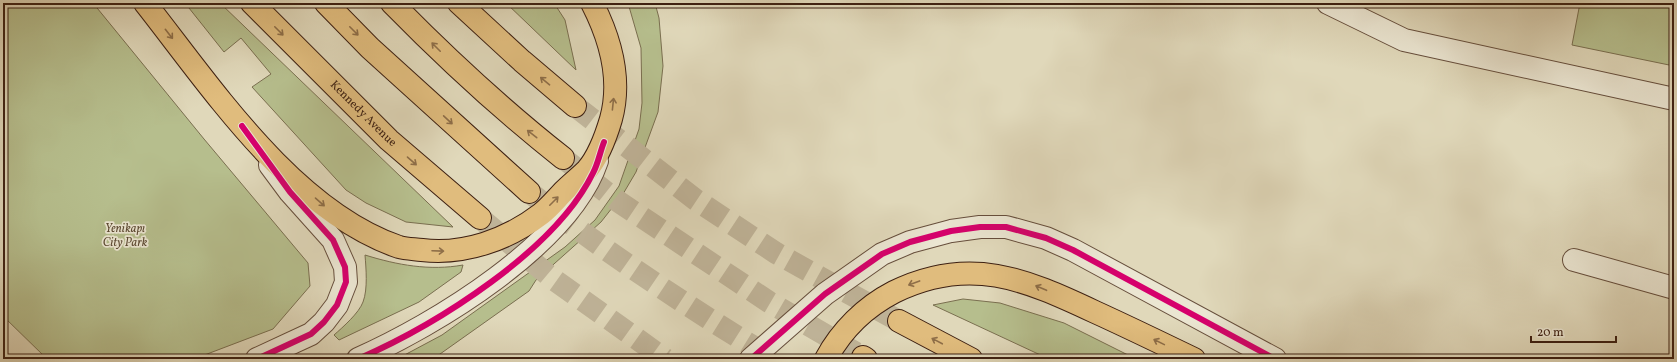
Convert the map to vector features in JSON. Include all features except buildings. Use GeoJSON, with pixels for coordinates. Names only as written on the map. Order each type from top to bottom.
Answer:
{"type":"FeatureCollection","features":[{"type":"Feature","properties":{"kind":"main road"},"geometry":{"type":"LineString","coordinates":[[145,3],[242,126],[292,178],[329,210],[363,231],[401,247],[441,252],[477,246],[510,232],[541,214],[588,168],[604,142],[612,117],[615,85],[612,53],[602,22],[592,3]]}},
{"type":"Feature","properties":{"kind":"main road","name":"Kennedy Avenue"},"geometry":{"type":"LineString","coordinates":[[252,3],[389,140],[480,218]]}},
{"type":"Feature","properties":{"kind":"main road"},"geometry":{"type":"LineString","coordinates":[[326,3],[370,48],[529,192]]}},
{"type":"Feature","properties":{"kind":"main road"},"geometry":{"type":"LineString","coordinates":[[392,3],[445,57],[502,108],[563,158]]}},
{"type":"Feature","properties":{"kind":"main road"},"geometry":{"type":"LineString","coordinates":[[459,3],[522,61],[575,106]]}},
{"type":"Feature","properties":{"kind":"main road"},"geometry":{"type":"LineString","coordinates":[[826,359],[848,326],[885,297],[929,278],[962,273],[990,274],[1026,282],[1070,300],[1194,359]]}},
{"type":"Feature","properties":{"kind":"main road"},"geometry":{"type":"LineString","coordinates":[[899,321],[972,359]]}},
{"type":"Feature","properties":{"kind":"street"},"geometry":{"type":"LineString","coordinates":[[1328,3],[1404,40],[1674,99]]}},
{"type":"Feature","properties":{"kind":"street"},"geometry":{"type":"LineString","coordinates":[[242,126],[290,192],[334,240],[345,267],[346,275],[346,282],[337,305],[324,322],[311,334],[257,359]]}},
{"type":"Feature","properties":{"kind":"street"},"geometry":{"type":"LineString","coordinates":[[358,359],[378,350],[455,307],[485,287],[533,247],[572,206],[593,173],[604,142]]}},
{"type":"Feature","properties":{"kind":"street"},"geometry":{"type":"LineString","coordinates":[[751,359],[824,294],[882,254],[910,242],[951,231],[980,227],[1006,227],[1046,238],[1073,250],[1275,359]]}},
{"type":"Feature","properties":{"kind":"street"},"geometry":{"type":"LineString","coordinates":[[1574,260],[1674,288]]}},
{"type":"Feature","properties":{"kind":"green space","name":"Yenikapı City Park"},"geometry":{"type":"Polygon","coordinates":[[[3,3],[93,3],[308,263],[310,286],[273,329],[194,359],[50,359],[45,357],[3,316],[3,3]]]}},
{"type":"Feature","properties":{"kind":"green space"},"geometry":{"type":"Polygon","coordinates":[[[185,3],[220,3],[453,227],[406,222],[366,203],[346,190],[252,87],[271,74],[241,38],[224,52],[185,3]]]}},
{"type":"Feature","properties":{"kind":"green space"},"geometry":{"type":"Polygon","coordinates":[[[506,3],[554,3],[565,20],[576,70],[506,3]]]}},
{"type":"Feature","properties":{"kind":"green space"},"geometry":{"type":"Polygon","coordinates":[[[628,3],[655,3],[659,18],[663,66],[658,112],[636,172],[623,194],[601,222],[536,280],[529,291],[433,359],[397,359],[442,335],[565,247],[595,220],[619,186],[639,129],[642,103],[641,48],[628,3]]]}},
{"type":"Feature","properties":{"kind":"green space"},"geometry":{"type":"Polygon","coordinates":[[[1580,3],[1674,3],[1674,66],[1572,45],[1580,3]]]}},
{"type":"Feature","properties":{"kind":"green space"},"geometry":{"type":"Polygon","coordinates":[[[365,255],[389,262],[414,266],[451,267],[463,265],[461,272],[419,302],[339,340],[334,335],[354,315],[361,306],[365,297],[365,255]]]}},
{"type":"Feature","properties":{"kind":"green space"},"geometry":{"type":"Polygon","coordinates":[[[963,299],[1000,303],[1064,323],[1136,359],[1049,359],[933,305],[963,299]]]}},
{"type":"Feature","properties":{"kind":"tunnel"},"geometry":{"type":"LineString","coordinates":[[575,106],[696,200],[776,253],[899,321]]}},
{"type":"Feature","properties":{"kind":"tunnel"},"geometry":{"type":"LineString","coordinates":[[563,158],[616,200],[769,302],[863,357]]}},
{"type":"Feature","properties":{"kind":"tunnel"},"geometry":{"type":"LineString","coordinates":[[529,192],[588,237],[649,279],[774,359]]}},
{"type":"Feature","properties":{"kind":"tunnel"},"geometry":{"type":"LineString","coordinates":[[480,218],[553,279],[665,359]]}},
{"type":"Feature","properties":{"kind":"cycle path"},"geometry":{"type":"LineString","coordinates":[[242,126],[290,192],[333,240],[345,267],[346,282],[337,305],[324,322],[311,334],[257,359]]}},
{"type":"Feature","properties":{"kind":"cycle path"},"geometry":{"type":"LineString","coordinates":[[358,359],[422,327],[457,306],[523,257],[551,230],[575,202],[595,169],[604,142]]}},
{"type":"Feature","properties":{"kind":"cycle path"},"geometry":{"type":"LineString","coordinates":[[751,359],[825,294],[882,254],[910,242],[951,231],[980,227],[1006,227],[1046,238],[1073,250],[1275,359]]}}]}
